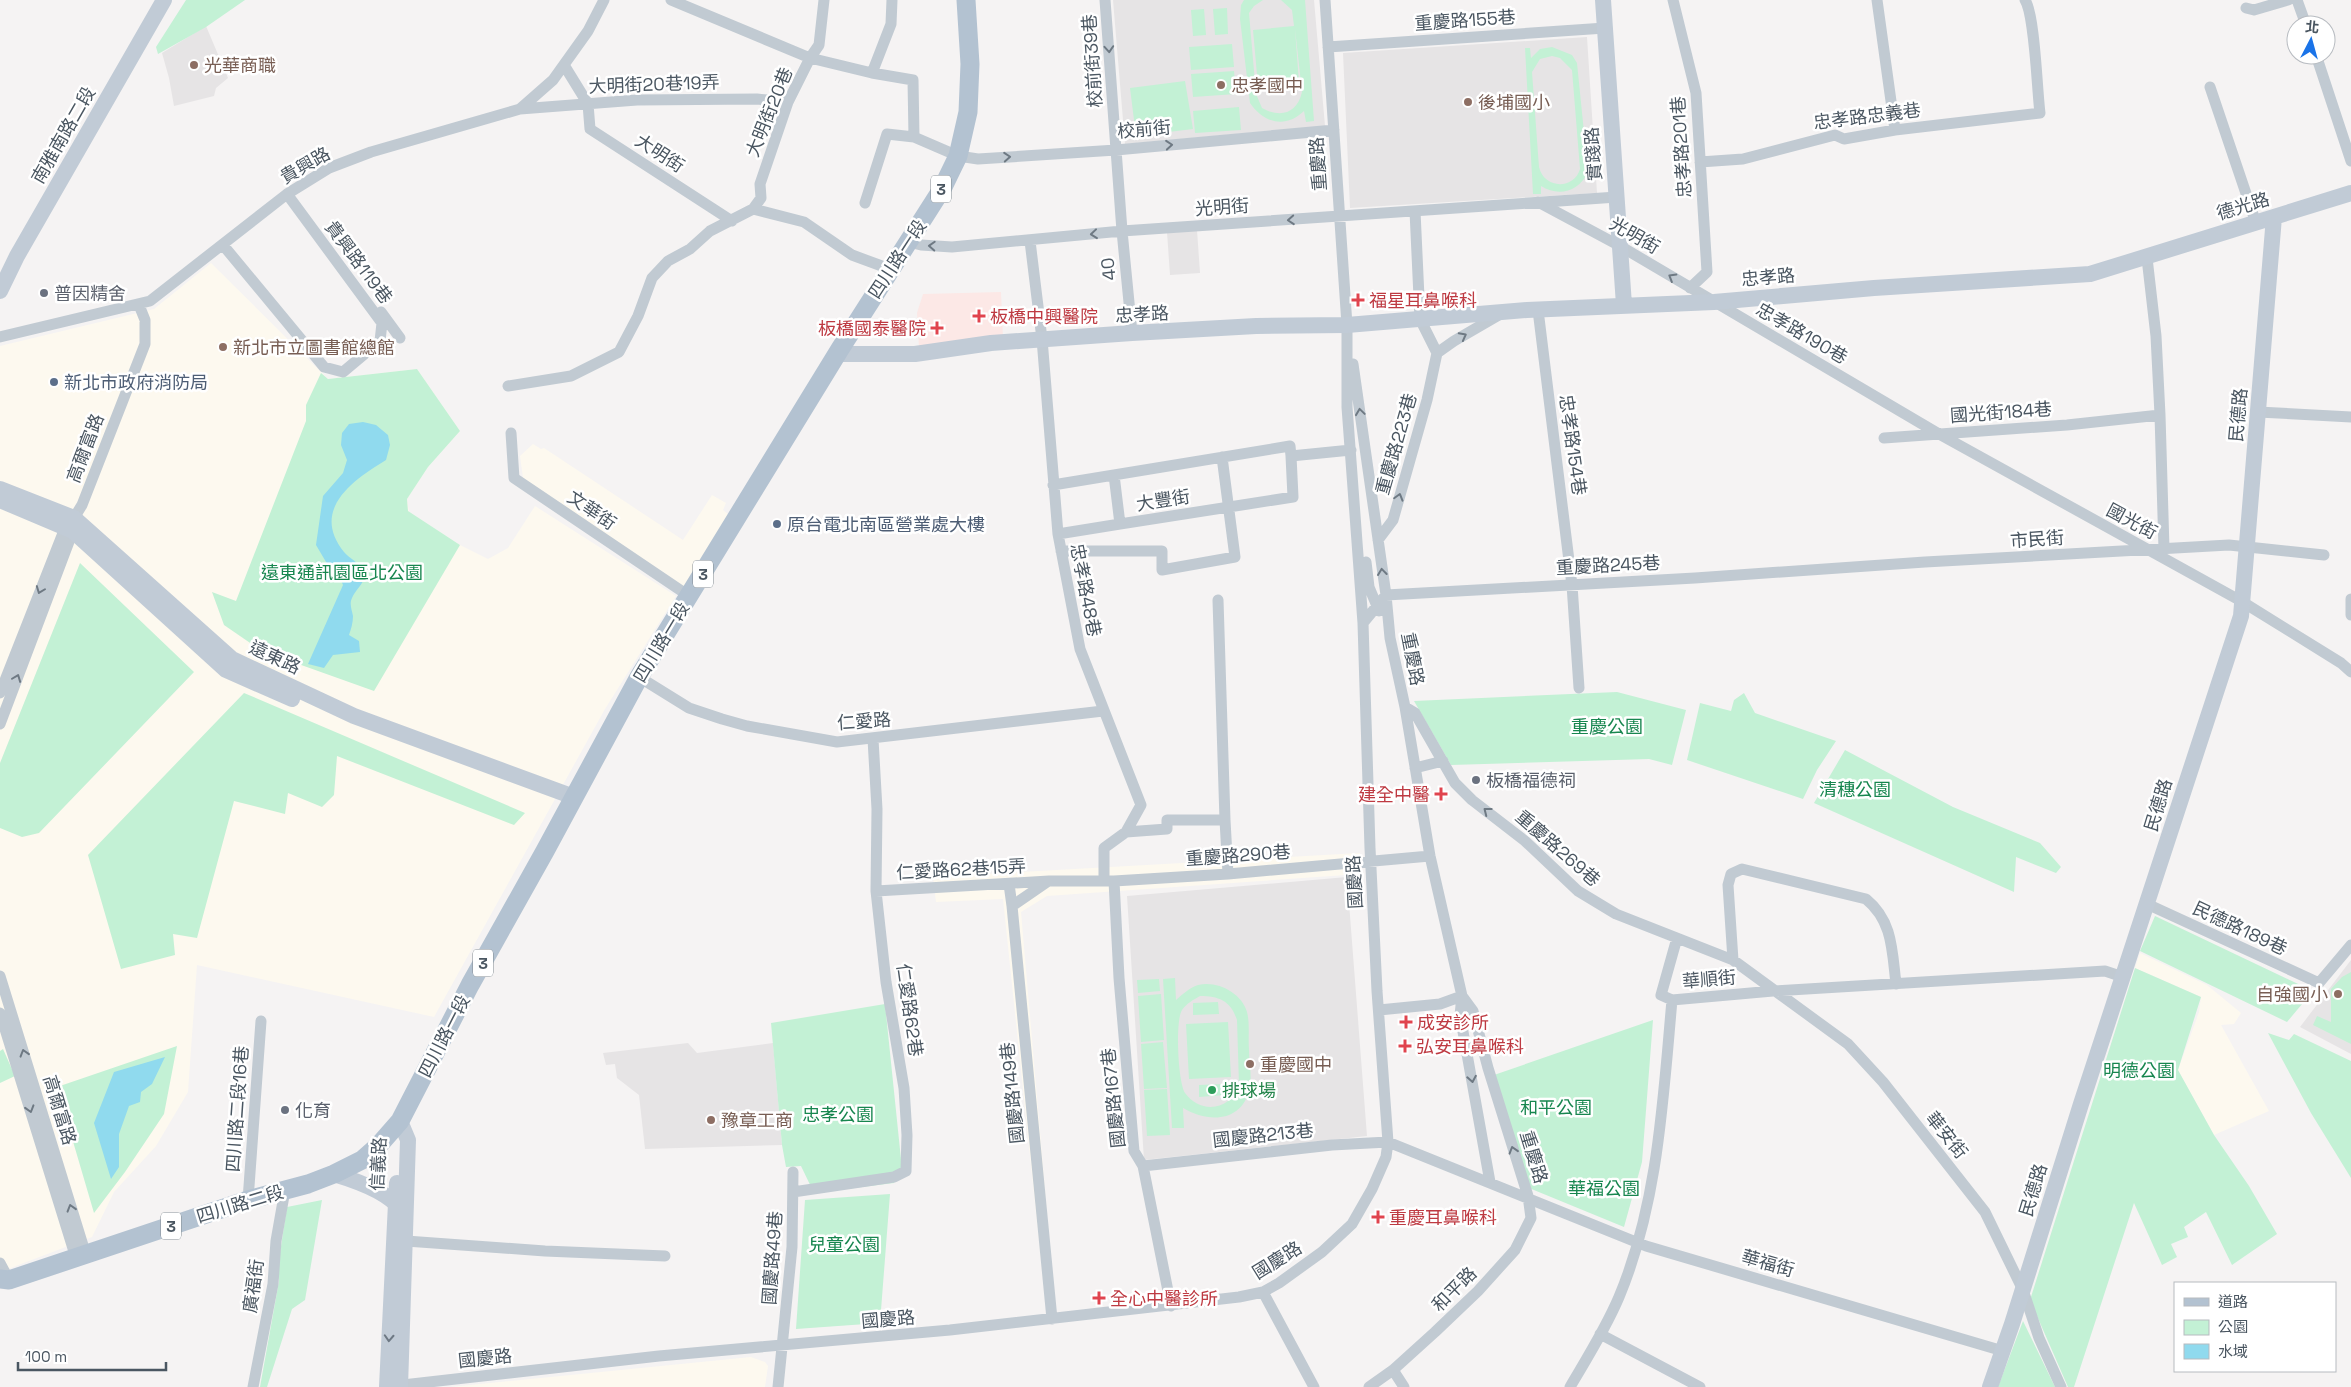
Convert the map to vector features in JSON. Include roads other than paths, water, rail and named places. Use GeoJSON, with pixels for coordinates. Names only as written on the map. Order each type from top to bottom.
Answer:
{"type":"FeatureCollection","features":[{"type":"Feature","properties":{"kind":"main road","name":"四川路一段"},"geometry":{"type":"LineString","coordinates":[[379,1145],[400,1120],[470,985],[639,677],[837,354],[942,189],[958,156],[968,112],[970,64],[966,0]]}},
{"type":"Feature","properties":{"kind":"main road","name":"四川路二段"},"geometry":{"type":"LineString","coordinates":[[3,1284],[248,1200],[334,1174],[362,1160],[379,1145]]}},
{"type":"Feature","properties":{"kind":"street","name":"南雅南路二段"},"geometry":{"type":"LineString","coordinates":[[0,291],[22,248],[164,0]]}},
{"type":"Feature","properties":{"kind":"street","name":"貴興路"},"geometry":{"type":"LineString","coordinates":[[0,338],[150,301],[287,194],[329,168],[370,152],[520,109],[553,80],[588,31],[604,0]]}},
{"type":"Feature","properties":{"kind":"street","name":"大明街20巷"},"geometry":{"type":"LineString","coordinates":[[671,0],[810,58],[788,102],[760,184],[761,198],[753,209]]}},
{"type":"Feature","properties":{"kind":"street"},"geometry":{"type":"LineString","coordinates":[[824,0],[819,44],[810,58],[872,73],[913,80],[914,137]]}},
{"type":"Feature","properties":{"kind":"street"},"geometry":{"type":"LineString","coordinates":[[872,73],[891,24],[892,0]]}},
{"type":"Feature","properties":{"kind":"street","name":"校前街39巷"},"geometry":{"type":"LineString","coordinates":[[1105,0],[1122,231]]}},
{"type":"Feature","properties":{"kind":"street","name":"重慶路"},"geometry":{"type":"LineString","coordinates":[[1325,0],[1347,325],[1347,407],[1356,527]]}},
{"type":"Feature","properties":{"kind":"street","name":"實踐路"},"geometry":{"type":"LineString","coordinates":[[1603,0],[1624,305]]}},
{"type":"Feature","properties":{"kind":"street","name":"忠孝路201巷"},"geometry":{"type":"LineString","coordinates":[[1673,0],[1696,93],[1707,272],[1690,288]]}},
{"type":"Feature","properties":{"kind":"street"},"geometry":{"type":"LineString","coordinates":[[1877,0],[1895,130]]}},
{"type":"Feature","properties":{"kind":"street","name":"忠孝路忠義巷"},"geometry":{"type":"LineString","coordinates":[[1700,162],[1743,159],[1835,135],[1844,139],[1895,130],[2040,113],[2033,34],[2026,0]]}},
{"type":"Feature","properties":{"kind":"street"},"geometry":{"type":"LineString","coordinates":[[2255,0],[2246,8],[2254,10],[2288,0]]}},
{"type":"Feature","properties":{"kind":"street"},"geometry":{"type":"LineString","coordinates":[[2298,0],[2303,15]]}},
{"type":"Feature","properties":{"kind":"street","name":"重慶路155巷"},"geometry":{"type":"LineString","coordinates":[[1328,47],[1605,28]]}},
{"type":"Feature","properties":{"kind":"street"},"geometry":{"type":"LineString","coordinates":[[564,65],[588,104]]}},
{"type":"Feature","properties":{"kind":"street"},"geometry":{"type":"LineString","coordinates":[[2319,65],[2351,161]]}},
{"type":"Feature","properties":{"kind":"street"},"geometry":{"type":"LineString","coordinates":[[2210,87],[2256,223]]}},
{"type":"Feature","properties":{"kind":"street","name":"大明街20巷19弄"},"geometry":{"type":"LineString","coordinates":[[520,109],[637,100],[757,99],[788,102]]}},
{"type":"Feature","properties":{"kind":"street","name":"大明街"},"geometry":{"type":"LineString","coordinates":[[588,104],[590,129],[732,221]]}},
{"type":"Feature","properties":{"kind":"street","name":"校前街"},"geometry":{"type":"LineString","coordinates":[[865,203],[887,134],[914,137],[958,156],[978,158],[1116,150],[1334,130]]}},
{"type":"Feature","properties":{"kind":"street","name":"德光路"},"geometry":{"type":"LineString","coordinates":[[2118,267],[2351,193]]}},
{"type":"Feature","properties":{"kind":"street","name":"貴興路119巷"},"geometry":{"type":"LineString","coordinates":[[223,245],[324,366],[343,372],[380,341],[382,323],[287,194]]}},
{"type":"Feature","properties":{"kind":"street","name":"光明街"},"geometry":{"type":"LineString","coordinates":[[908,242],[921,245],[952,247],[1122,231],[1616,197]]}},
{"type":"Feature","properties":{"kind":"street","name":"光明街"},"geometry":{"type":"LineString","coordinates":[[1538,202],[1620,246],[1714,302]]}},
{"type":"Feature","properties":{"kind":"street"},"geometry":{"type":"LineString","coordinates":[[508,386],[571,376],[618,352],[638,316],[652,278],[668,261],[690,248],[710,231],[753,209],[804,222],[852,255],[890,269]]}},
{"type":"Feature","properties":{"kind":"street"},"geometry":{"type":"LineString","coordinates":[[1416,211],[1420,319],[1437,353],[1504,312]]}},
{"type":"Feature","properties":{"kind":"street","name":"民德路"},"geometry":{"type":"LineString","coordinates":[[1990,1387],[2241,616],[2274,218]]}},
{"type":"Feature","properties":{"kind":"street"},"geometry":{"type":"LineString","coordinates":[[318,228],[400,338]]}},
{"type":"Feature","properties":{"kind":"street","name":"40"},"geometry":{"type":"LineString","coordinates":[[1122,231],[1132,333]]}},
{"type":"Feature","properties":{"kind":"street","name":"忠孝路48巷"},"geometry":{"type":"LineString","coordinates":[[1030,241],[1042,340],[1058,534],[1080,649],[1141,805],[1126,832]]}},
{"type":"Feature","properties":{"kind":"street"},"geometry":{"type":"LineString","coordinates":[[2147,258],[2156,336],[2164,549]]}},
{"type":"Feature","properties":{"kind":"street","name":"忠孝路"},"geometry":{"type":"LineString","coordinates":[[837,354],[915,354],[991,343],[1132,333],[1256,326],[1347,325],[1504,312],[1714,302],[1874,288],[2090,274],[2118,267]]}},
{"type":"Feature","properties":{"kind":"street","name":"忠孝路190巷"},"geometry":{"type":"LineString","coordinates":[[1714,302],[1938,434]]}},
{"type":"Feature","properties":{"kind":"street","name":"高爾富路"},"geometry":{"type":"LineString","coordinates":[[0,693],[71,526],[82,505],[145,344],[144,320],[139,305]]}},
{"type":"Feature","properties":{"kind":"street","name":"忠孝路154巷"},"geometry":{"type":"LineString","coordinates":[[1538,310],[1572,585],[1579,688]]}},
{"type":"Feature","properties":{"kind":"street","name":"重慶路"},"geometry":{"type":"LineString","coordinates":[[1347,325],[1386,595],[1390,638],[1405,706],[1430,856],[1462,996],[1460,1015],[1490,1182],[1528,1196]]}},
{"type":"Feature","properties":{"kind":"street","name":"重慶路223巷"},"geometry":{"type":"LineString","coordinates":[[1378,540],[1393,520],[1427,400],[1437,353]]}},
{"type":"Feature","properties":{"kind":"street"},"geometry":{"type":"LineString","coordinates":[[2258,412],[2351,416]]}},
{"type":"Feature","properties":{"kind":"street","name":"國光街184巷"},"geometry":{"type":"LineString","coordinates":[[1938,434],[2067,425],[2160,414]]}},
{"type":"Feature","properties":{"kind":"street","name":"文華街"},"geometry":{"type":"LineString","coordinates":[[511,433],[514,478],[689,596]]}},
{"type":"Feature","properties":{"kind":"street"},"geometry":{"type":"LineString","coordinates":[[1884,438],[1938,434]]}},
{"type":"Feature","properties":{"kind":"street","name":"國光街"},"geometry":{"type":"LineString","coordinates":[[1938,434],[2241,601],[2341,663],[2351,672]]}},
{"type":"Feature","properties":{"kind":"street","name":"大豐街"},"geometry":{"type":"LineString","coordinates":[[1053,486],[1114,475],[1290,446],[1294,497],[1120,524],[1114,475]]}},
{"type":"Feature","properties":{"kind":"street"},"geometry":{"type":"LineString","coordinates":[[1291,456],[1351,450]]}},
{"type":"Feature","properties":{"kind":"street"},"geometry":{"type":"LineString","coordinates":[[1061,551],[1162,551],[1162,570],[1235,557],[1230,507],[1222,458]]}},
{"type":"Feature","properties":{"kind":"street","name":"遠東路"},"geometry":{"type":"LineString","coordinates":[[0,488],[71,526],[226,670],[352,725],[572,802]]}},
{"type":"Feature","properties":{"kind":"street","name":"遠東路"},"geometry":{"type":"LineString","coordinates":[[0,500],[71,526]]}},
{"type":"Feature","properties":{"kind":"street"},"geometry":{"type":"LineString","coordinates":[[1058,534],[1120,524]]}},
{"type":"Feature","properties":{"kind":"street","name":"高爾富路"},"geometry":{"type":"LineString","coordinates":[[0,724],[71,526]]}},
{"type":"Feature","properties":{"kind":"street"},"geometry":{"type":"LineString","coordinates":[[1356,527],[1365,554],[1369,587],[1390,638]]}},
{"type":"Feature","properties":{"kind":"street","name":"國慶路"},"geometry":{"type":"LineString","coordinates":[[394,1387],[659,1356],[783,1346],[1170,1306],[1239,1297],[1263,1292],[1279,1283],[1322,1252],[1352,1224],[1372,1189],[1386,1157],[1388,1142],[1371,862],[1363,623],[1356,527]]}},
{"type":"Feature","properties":{"kind":"street","name":"市民街"},"geometry":{"type":"LineString","coordinates":[[1831,568],[2229,545],[2324,555]]}},
{"type":"Feature","properties":{"kind":"street","name":"重慶路245巷"},"geometry":{"type":"LineString","coordinates":[[1386,595],[1831,568]]}},
{"type":"Feature","properties":{"kind":"street"},"geometry":{"type":"LineString","coordinates":[[1363,623],[1386,595]]}},
{"type":"Feature","properties":{"kind":"street"},"geometry":{"type":"LineString","coordinates":[[2351,599],[2351,615]]}},
{"type":"Feature","properties":{"kind":"street"},"geometry":{"type":"LineString","coordinates":[[1218,600],[1228,874]]}},
{"type":"Feature","properties":{"kind":"street","name":"仁愛路"},"geometry":{"type":"LineString","coordinates":[[639,677],[689,708],[747,726],[837,742],[1103,711]]}},
{"type":"Feature","properties":{"kind":"street","name":"重慶路269巷"},"geometry":{"type":"LineString","coordinates":[[1405,706],[1415,713],[1456,783],[1472,800],[1525,841],[1578,891],[1616,914],[1733,960]]}},
{"type":"Feature","properties":{"kind":"street","name":"仁愛路62巷"},"geometry":{"type":"LineString","coordinates":[[793,1192],[894,1177],[906,1171],[907,1135],[904,1088],[886,982],[876,891],[877,809],[873,739]]}},
{"type":"Feature","properties":{"kind":"street"},"geometry":{"type":"LineString","coordinates":[[1415,768],[1443,761]]}},
{"type":"Feature","properties":{"kind":"street"},"geometry":{"type":"LineString","coordinates":[[1126,832],[1167,829],[1168,820],[1225,820]]}},
{"type":"Feature","properties":{"kind":"street","name":"國慶路167巷"},"geometry":{"type":"LineString","coordinates":[[1126,832],[1104,848],[1119,978],[1134,1151],[1143,1166],[1170,1306]]}},
{"type":"Feature","properties":{"kind":"street","name":"重慶路290巷"},"geometry":{"type":"LineString","coordinates":[[1048,881],[1109,881],[1228,874],[1430,856]]}},
{"type":"Feature","properties":{"kind":"street"},"geometry":{"type":"LineString","coordinates":[[1733,960],[1728,886],[1731,874],[1742,869],[1866,899],[1877,908],[1890,931],[1896,984]]}},
{"type":"Feature","properties":{"kind":"street"},"geometry":{"type":"LineString","coordinates":[[1012,906],[1048,881]]}},
{"type":"Feature","properties":{"kind":"street","name":"仁愛路62巷15弄"},"geometry":{"type":"LineString","coordinates":[[876,891],[1048,881]]}},
{"type":"Feature","properties":{"kind":"street","name":"國慶路149巷"},"geometry":{"type":"LineString","coordinates":[[1010,884],[1052,1318]]}},
{"type":"Feature","properties":{"kind":"street","name":"民德路189巷"},"geometry":{"type":"LineString","coordinates":[[2147,904],[2319,983],[2351,945]]}},
{"type":"Feature","properties":{"kind":"street"},"geometry":{"type":"LineString","coordinates":[[1672,1000],[1661,995],[1677,938]]}},
{"type":"Feature","properties":{"kind":"street","name":"華安街"},"geometry":{"type":"LineString","coordinates":[[1733,960],[1848,1044],[1883,1082],[1985,1212],[2022,1290],[2061,1387]]}},
{"type":"Feature","properties":{"kind":"street","name":"華順街"},"geometry":{"type":"LineString","coordinates":[[1570,1387],[1619,1298],[1638,1243],[1656,1158],[1672,1000],[1773,991],[2105,971],[2123,977]]}},
{"type":"Feature","properties":{"kind":"street","name":"高爾富路"},"geometry":{"type":"LineString","coordinates":[[0,976],[81,1256]]}},
{"type":"Feature","properties":{"kind":"street"},"geometry":{"type":"LineString","coordinates":[[1379,1010],[1440,1004],[1462,996]]}},
{"type":"Feature","properties":{"kind":"street","name":"重慶路"},"geometry":{"type":"LineString","coordinates":[[1462,996],[1473,1011],[1488,1068],[1528,1196]]}},
{"type":"Feature","properties":{"kind":"street","name":"高爾富路"},"geometry":{"type":"LineString","coordinates":[[0,1013],[81,1256]]}},
{"type":"Feature","properties":{"kind":"street","name":"四川路二段16巷"},"geometry":{"type":"LineString","coordinates":[[248,1200],[261,1021]]}},
{"type":"Feature","properties":{"kind":"street","name":"信義路"},"geometry":{"type":"LineString","coordinates":[[394,1387],[396,1202],[400,1120]]}},
{"type":"Feature","properties":{"kind":"street","name":"信義路"},"geometry":{"type":"LineString","coordinates":[[394,1387],[407,1224],[408,1140],[400,1120]]}},
{"type":"Feature","properties":{"kind":"street"},"geometry":{"type":"LineString","coordinates":[[1388,1142],[1490,1182]]}},
{"type":"Feature","properties":{"kind":"street","name":"國慶路213巷"},"geometry":{"type":"LineString","coordinates":[[1143,1166],[1332,1145],[1388,1142]]}},
{"type":"Feature","properties":{"kind":"street","name":"國慶路49巷"},"geometry":{"type":"LineString","coordinates":[[783,1346],[792,1247],[793,1172]]}},
{"type":"Feature","properties":{"kind":"street"},"geometry":{"type":"LineString","coordinates":[[334,1174],[354,1180],[396,1202],[407,1224]]}},
{"type":"Feature","properties":{"kind":"street","name":"廣福街"},"geometry":{"type":"LineString","coordinates":[[253,1387],[273,1284],[276,1241],[285,1190]]}},
{"type":"Feature","properties":{"kind":"street","name":"華福街"},"geometry":{"type":"LineString","coordinates":[[1528,1196],[1638,1243],[2003,1351]]}},
{"type":"Feature","properties":{"kind":"street","name":"和平路"},"geometry":{"type":"LineString","coordinates":[[1369,1387],[1392,1370],[1478,1291],[1515,1250],[1531,1218],[1528,1196]]}},
{"type":"Feature","properties":{"kind":"street"},"geometry":{"type":"LineString","coordinates":[[406,1241],[545,1251],[665,1256]]}},
{"type":"Feature","properties":{"kind":"street"},"geometry":{"type":"LineString","coordinates":[[0,1263],[3,1284]]}},
{"type":"Feature","properties":{"kind":"street"},"geometry":{"type":"LineString","coordinates":[[1263,1292],[1314,1387]]}},
{"type":"Feature","properties":{"kind":"street"},"geometry":{"type":"LineString","coordinates":[[1600,1334],[1700,1387]]}},
{"type":"Feature","properties":{"kind":"street"},"geometry":{"type":"LineString","coordinates":[[778,1387],[783,1346]]}},
{"type":"Feature","properties":{"kind":"street"},"geometry":{"type":"LineString","coordinates":[[1392,1370],[1404,1387]]}},
{"type":"Feature","properties":{"kind":"water"},"geometry":{"type":"Polygon","coordinates":[[[363,422],[376,425],[388,435],[390,445],[386,460],[349,487],[340,498],[334,510],[332,523],[335,537],[344,552],[359,565],[364,575],[364,579],[351,600],[353,619],[349,635],[359,641],[360,652],[333,655],[324,668],[308,664],[343,585],[339,575],[329,567],[316,545],[323,496],[343,473],[347,460],[341,445],[342,433],[349,424],[363,422]]]}},
{"type":"Feature","properties":{"kind":"water"},"geometry":{"type":"Polygon","coordinates":[[[165,1057],[152,1084],[141,1092],[140,1102],[129,1106],[119,1134],[119,1167],[111,1179],[94,1123],[114,1072],[165,1057]]]}},
{"type":"Feature","properties":{"kind":"place","name":"光華商職"},"geometry":{"type":"Point","coordinates":[194,65]}},
{"type":"Feature","properties":{"kind":"place","name":"忠孝國中"},"geometry":{"type":"Point","coordinates":[1221,85]}},
{"type":"Feature","properties":{"kind":"place","name":"後埔國小"},"geometry":{"type":"Point","coordinates":[1468,102]}},
{"type":"Feature","properties":{"kind":"place","name":"普因精舍"},"geometry":{"type":"Point","coordinates":[44,293]}},
{"type":"Feature","properties":{"kind":"place","name":"福星耳鼻喉科"},"geometry":{"type":"Point","coordinates":[1358,300]}},
{"type":"Feature","properties":{"kind":"place","name":"板橋中興醫院"},"geometry":{"type":"Point","coordinates":[979,316]}},
{"type":"Feature","properties":{"kind":"place","name":"板橋國泰醫院"},"geometry":{"type":"Point","coordinates":[937,328]}},
{"type":"Feature","properties":{"kind":"place","name":"新北市立圖書館總館"},"geometry":{"type":"Point","coordinates":[223,347]}},
{"type":"Feature","properties":{"kind":"place","name":"新北市政府消防局"},"geometry":{"type":"Point","coordinates":[54,382]}},
{"type":"Feature","properties":{"kind":"place","name":"原台電北南區營業處大樓"},"geometry":{"type":"Point","coordinates":[777,524]}},
{"type":"Feature","properties":{"kind":"place","name":"板橋福德祠"},"geometry":{"type":"Point","coordinates":[1476,780]}},
{"type":"Feature","properties":{"kind":"place","name":"建全中醫"},"geometry":{"type":"Point","coordinates":[1441,794]}},
{"type":"Feature","properties":{"kind":"place","name":"自強國小"},"geometry":{"type":"Point","coordinates":[2338,994]}},
{"type":"Feature","properties":{"kind":"place","name":"成安診所"},"geometry":{"type":"Point","coordinates":[1406,1022]}},
{"type":"Feature","properties":{"kind":"place","name":"弘安耳鼻喉科"},"geometry":{"type":"Point","coordinates":[1405,1046]}},
{"type":"Feature","properties":{"kind":"place","name":"重慶國中"},"geometry":{"type":"Point","coordinates":[1250,1064]}},
{"type":"Feature","properties":{"kind":"place","name":"排球場"},"geometry":{"type":"Point","coordinates":[1212,1090]}},
{"type":"Feature","properties":{"kind":"place","name":"化育"},"geometry":{"type":"Point","coordinates":[285,1110]}},
{"type":"Feature","properties":{"kind":"place","name":"豫章工商"},"geometry":{"type":"Point","coordinates":[711,1120]}},
{"type":"Feature","properties":{"kind":"place","name":"重慶耳鼻喉科"},"geometry":{"type":"Point","coordinates":[1378,1217]}},
{"type":"Feature","properties":{"kind":"place","name":"全心中醫診所"},"geometry":{"type":"Point","coordinates":[1099,1298]}},
{"type":"Feature","properties":{"kind":"park label","name":"遠東通訊園區北公園"},"geometry":{"type":"Point","coordinates":[342,572]}},
{"type":"Feature","properties":{"kind":"park label","name":"重慶公園"},"geometry":{"type":"Point","coordinates":[1607,726]}},
{"type":"Feature","properties":{"kind":"park label","name":"清穗公園"},"geometry":{"type":"Point","coordinates":[1855,789]}},
{"type":"Feature","properties":{"kind":"park label","name":"明德公園"},"geometry":{"type":"Point","coordinates":[2139,1070]}},
{"type":"Feature","properties":{"kind":"park label","name":"和平公園"},"geometry":{"type":"Point","coordinates":[1556,1107]}},
{"type":"Feature","properties":{"kind":"park label","name":"忠孝公園"},"geometry":{"type":"Point","coordinates":[838,1114]}},
{"type":"Feature","properties":{"kind":"park label","name":"華福公園"},"geometry":{"type":"Point","coordinates":[1604,1188]}},
{"type":"Feature","properties":{"kind":"park label","name":"兒童公園"},"geometry":{"type":"Point","coordinates":[844,1244]}}]}
